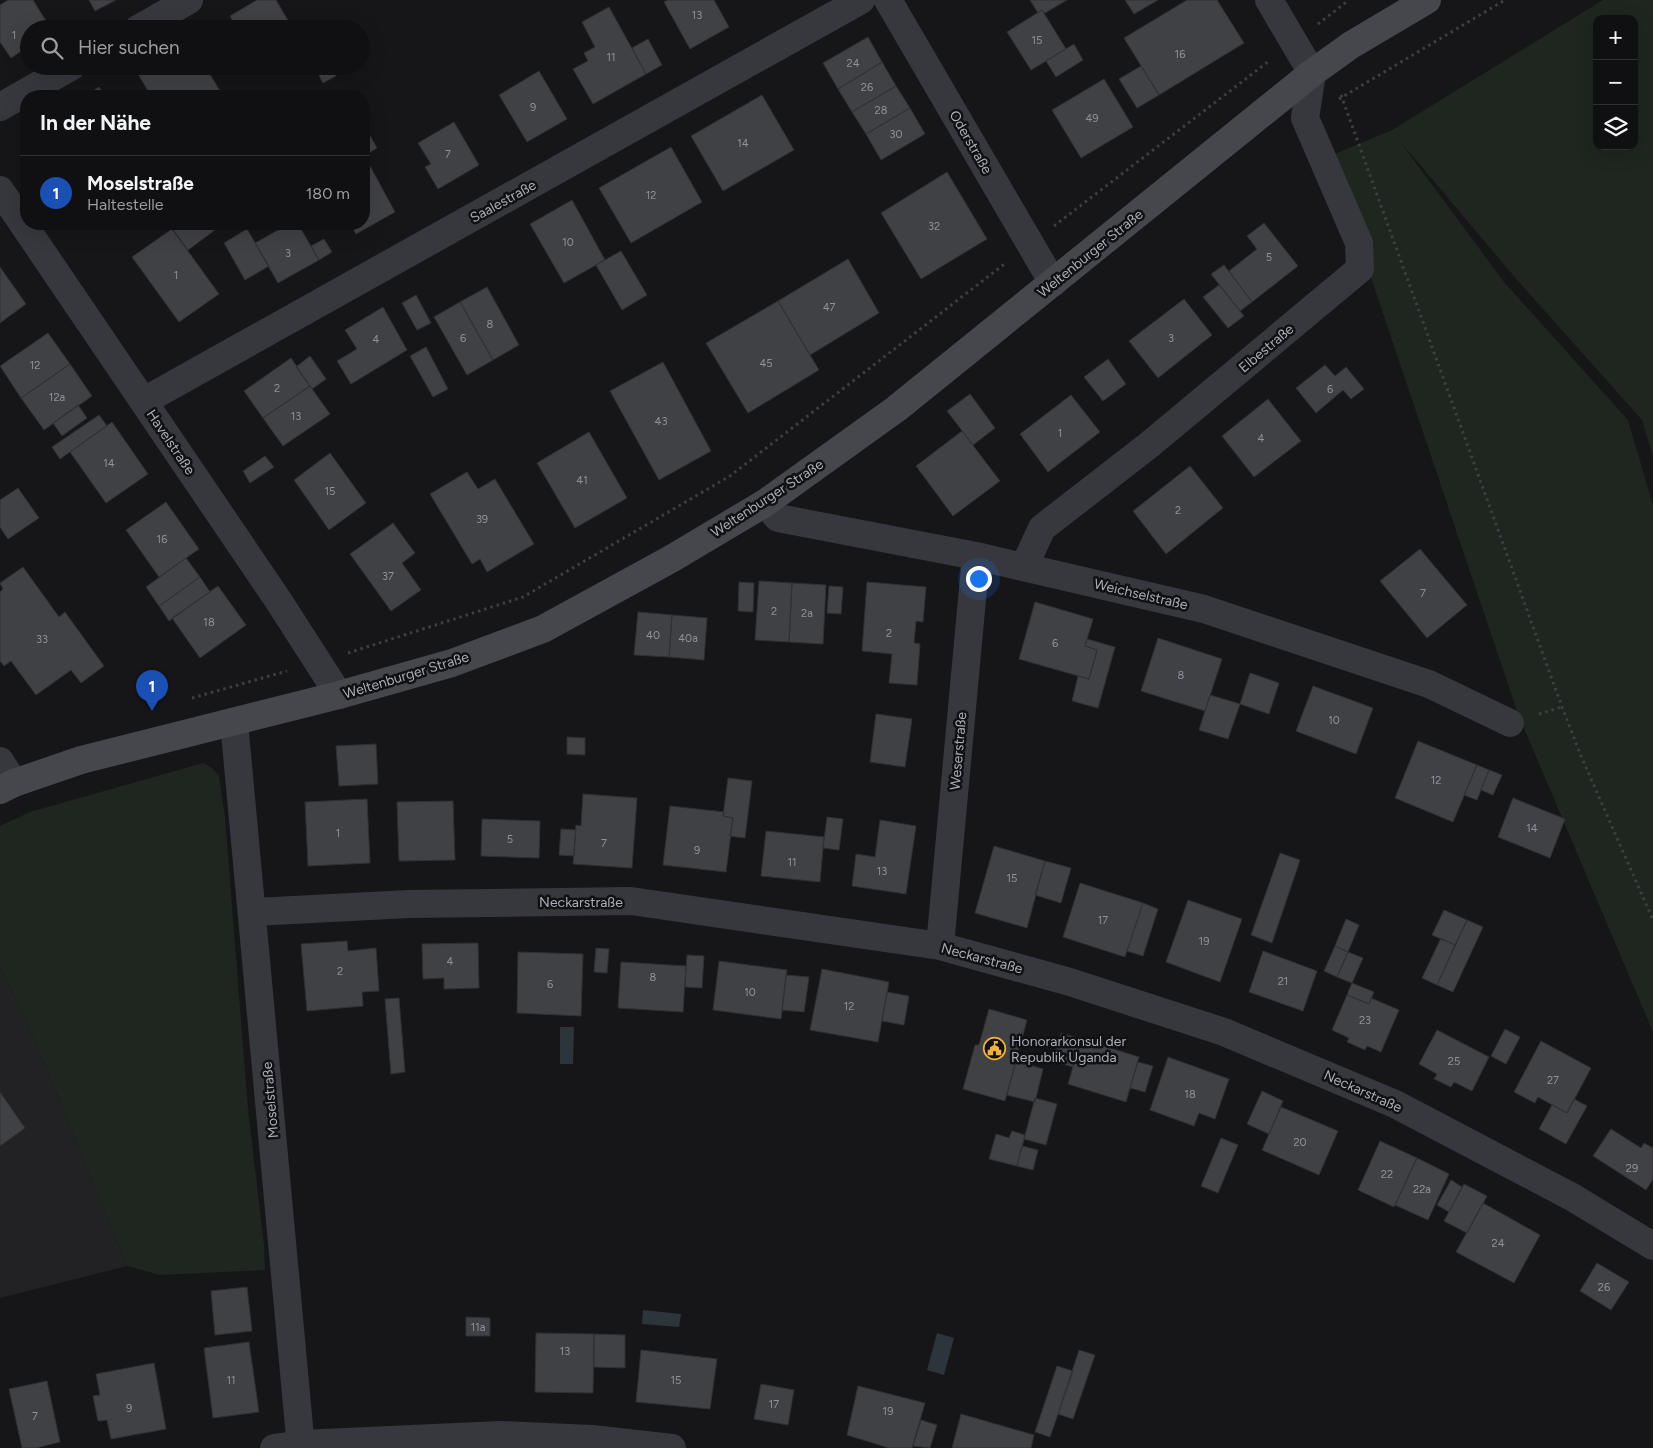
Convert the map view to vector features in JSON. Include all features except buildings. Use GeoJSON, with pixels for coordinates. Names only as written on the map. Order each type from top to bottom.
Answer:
{"type":"FeatureCollection","features":[{"type":"Feature","properties":{"kind":"main road","name":"Weltenburger Straße"},"geometry":{"type":"LineString","coordinates":[[5,778],[340,695],[452,663],[543,629],[671,559],[765,503],[896,410],[1312,73],[1351,45],[1427,0]]}},
{"type":"Feature","properties":{"kind":"street"},"geometry":{"type":"LineString","coordinates":[[154,20],[189,0]]}},
{"type":"Feature","properties":{"kind":"street","name":"Saalestraße"},"geometry":{"type":"LineString","coordinates":[[144,401],[861,0]]}},
{"type":"Feature","properties":{"kind":"street","name":"Oderstraße"},"geometry":{"type":"LineString","coordinates":[[888,0],[1053,283]]}},
{"type":"Feature","properties":{"kind":"street"},"geometry":{"type":"LineString","coordinates":[[1269,0],[1312,73]]}},
{"type":"Feature","properties":{"kind":"street","name":"Elbestraße"},"geometry":{"type":"LineString","coordinates":[[1024,567],[1042,528],[1149,445],[1360,269],[1358,242],[1305,118],[1312,73]]}},
{"type":"Feature","properties":{"kind":"street"},"geometry":{"type":"LineString","coordinates":[[30,90],[56,75]]}},
{"type":"Feature","properties":{"kind":"street"},"geometry":{"type":"LineString","coordinates":[[0,107],[20,96]]}},
{"type":"Feature","properties":{"kind":"street","name":"Havelstraße"},"geometry":{"type":"LineString","coordinates":[[0,190],[20,219]]}},
{"type":"Feature","properties":{"kind":"street","name":"Havelstraße"},"geometry":{"type":"LineString","coordinates":[[27,230],[278,600],[340,695]]}},
{"type":"Feature","properties":{"kind":"street","name":"Weichselstraße"},"geometry":{"type":"LineString","coordinates":[[765,503],[778,518],[976,556],[1204,609],[1429,684],[1510,723]]}},
{"type":"Feature","properties":{"kind":"street","name":"Weserstraße"},"geometry":{"type":"LineString","coordinates":[[940,946],[976,556]]}},
{"type":"Feature","properties":{"kind":"street","name":"Moselstraße"},"geometry":{"type":"LineString","coordinates":[[234,722],[301,1446]]}},
{"type":"Feature","properties":{"kind":"street","name":"Neckarstraße"},"geometry":{"type":"LineString","coordinates":[[252,912],[410,904],[631,902],[940,946],[1070,982],[1242,1039],[1395,1104],[1572,1197],[1653,1246]]}},
{"type":"Feature","properties":{"kind":"street"},"geometry":{"type":"LineString","coordinates":[[274,1448],[501,1435],[592,1439],[672,1448]]}},
{"type":"Feature","properties":{"kind":"path"},"geometry":{"type":"LineString","coordinates":[[191,699],[317,662],[523,597],[730,476],[1349,0]]}},
{"type":"Feature","properties":{"kind":"path"},"geometry":{"type":"LineString","coordinates":[[1312,73],[1343,97],[1562,707],[1581,756],[1653,920]]}},
{"type":"Feature","properties":{"kind":"shaded area"},"geometry":{"type":"Polygon","coordinates":[[[1603,0],[1653,0],[1653,456],[1642,420],[1518,281],[1399,140],[1504,282],[1628,420],[1653,505],[1653,1032],[1518,714],[1330,156],[1392,130],[1603,0]]]}},
{"type":"Feature","properties":{"kind":"shaded area"},"geometry":{"type":"Polygon","coordinates":[[[203,763],[212,768],[219,776],[225,817],[248,1109],[264,1245],[265,1270],[160,1275],[127,1266],[37,1045],[0,966],[0,826],[30,812],[203,763]]]}},
{"type":"Feature","properties":{"kind":"shaded area"},"geometry":{"type":"Polygon","coordinates":[[[0,966],[37,1045],[127,1266],[0,1298],[0,966]]]}},
{"type":"Feature","properties":{"kind":"shaded area"},"geometry":{"type":"Polygon","coordinates":[[[560,1027],[574,1027],[573,1064],[560,1064],[560,1027]]]}},
{"type":"Feature","properties":{"kind":"shaded area"},"geometry":{"type":"Polygon","coordinates":[[[643,1310],[681,1314],[679,1327],[642,1324],[643,1310]]]}},
{"type":"Feature","properties":{"kind":"shaded area"},"geometry":{"type":"Polygon","coordinates":[[[937,1333],[954,1338],[944,1375],[927,1370],[937,1333]]]}},
{"type":"Feature","properties":{"kind":"place","name":"Moselstraße"},"geometry":{"type":"Point","coordinates":[152,711]}},
{"type":"Feature","properties":{"kind":"place","name":"Honorarkonsul der Republik Uganda"},"geometry":{"type":"Point","coordinates":[995,1049]}}]}
